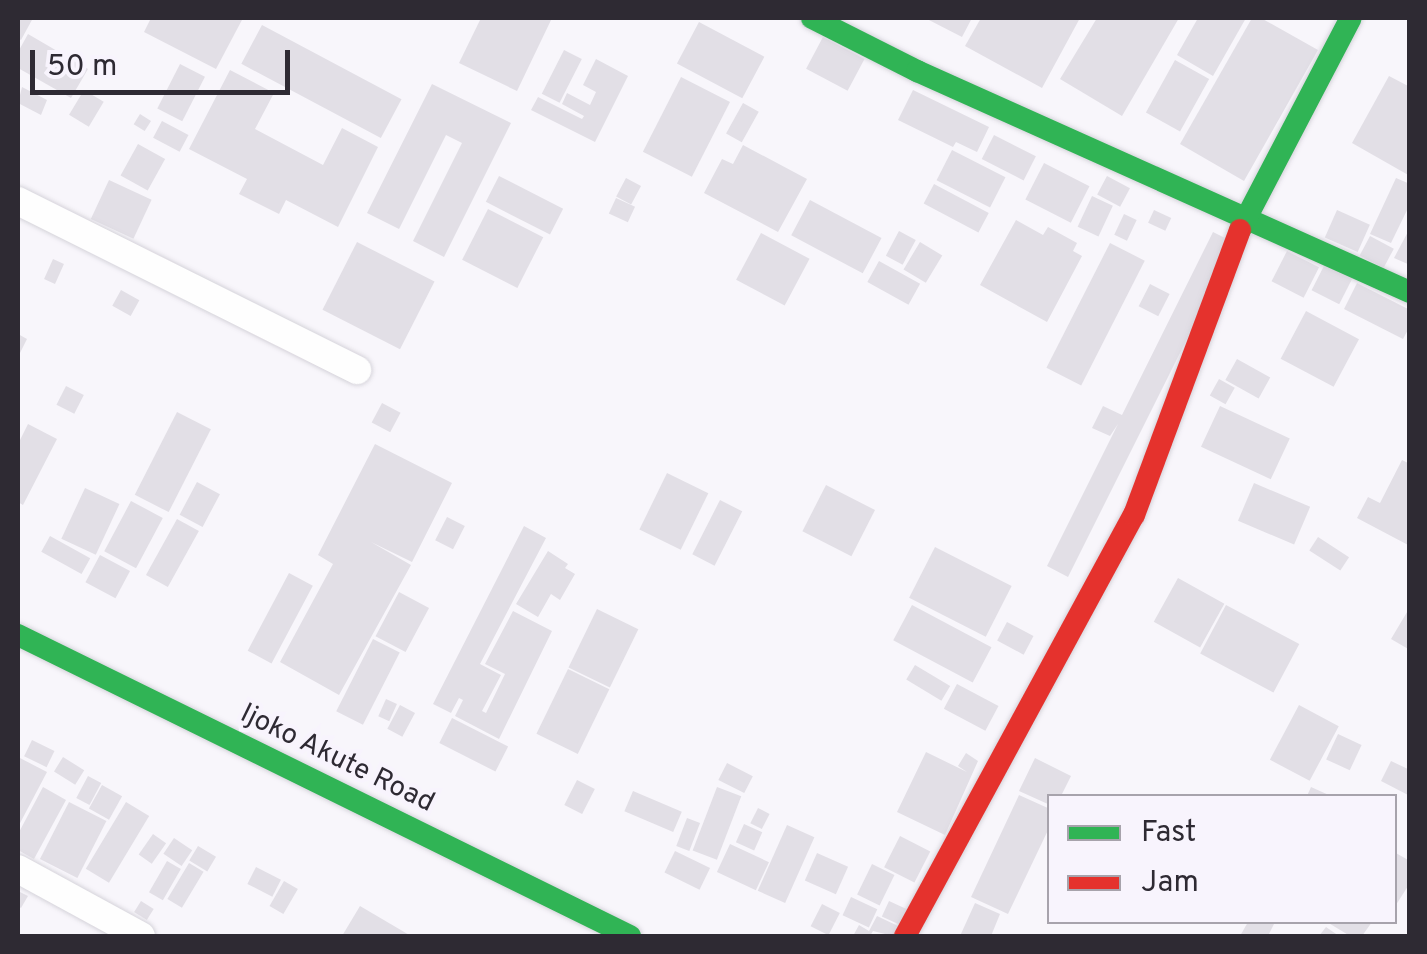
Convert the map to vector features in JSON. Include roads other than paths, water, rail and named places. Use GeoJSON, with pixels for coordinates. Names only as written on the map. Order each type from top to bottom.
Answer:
{"type":"FeatureCollection","features":[{"type":"Feature","properties":{"kind":"street"},"geometry":{"type":"LineString","coordinates":[[812,18],[917,71],[1410,292]]}},
{"type":"Feature","properties":{"kind":"street"},"geometry":{"type":"LineString","coordinates":[[905,936],[1134,514],[1244,220],[1351,18]]}},
{"type":"Feature","properties":{"kind":"street"},"geometry":{"type":"LineString","coordinates":[[18,201],[357,370]]}},
{"type":"Feature","properties":{"kind":"street","name":"Ijoko Akute Road"},"geometry":{"type":"LineString","coordinates":[[18,635],[630,936]]}},
{"type":"Feature","properties":{"kind":"street"},"geometry":{"type":"LineString","coordinates":[[18,870],[140,936]]}}]}
